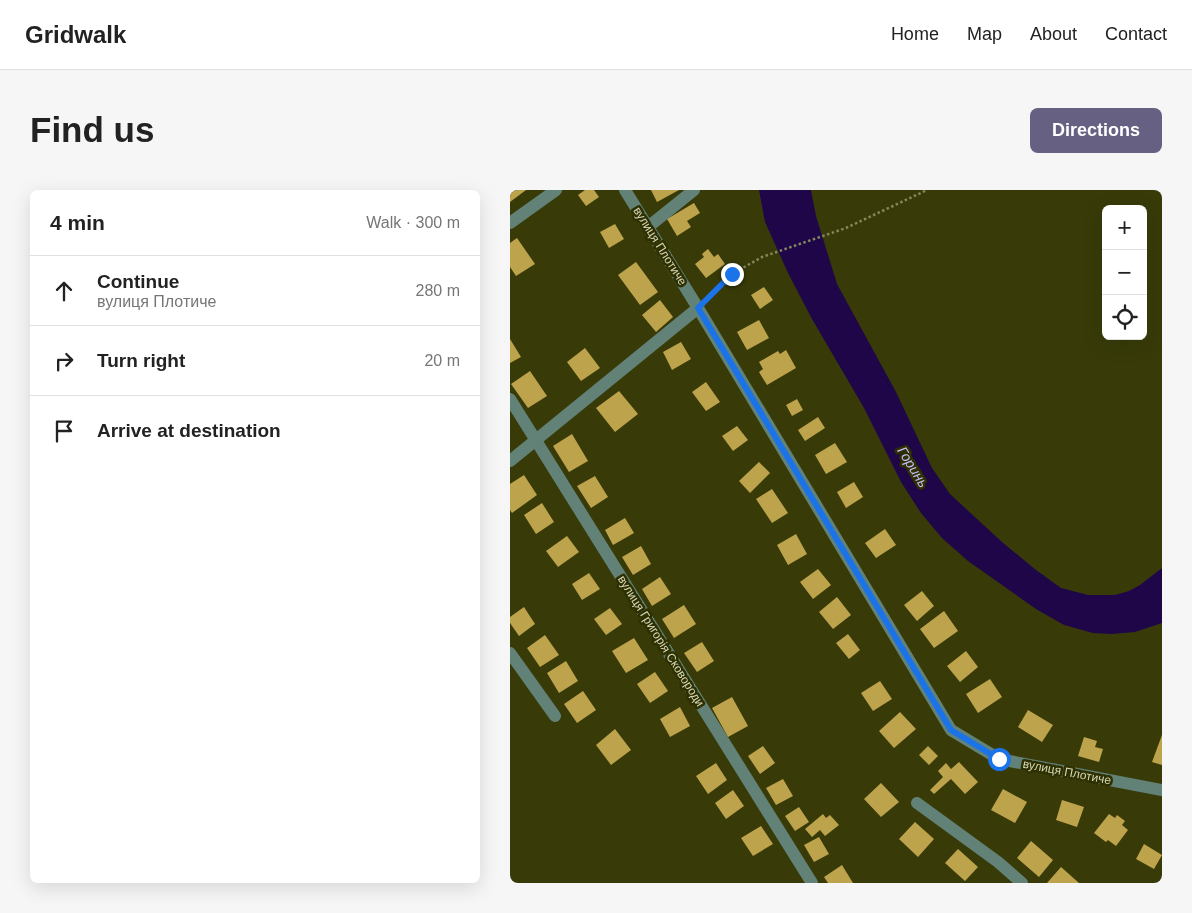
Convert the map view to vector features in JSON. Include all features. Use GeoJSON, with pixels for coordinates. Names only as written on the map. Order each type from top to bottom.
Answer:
{"type":"FeatureCollection","features":[{"type":"Feature","properties":{"kind":"street"},"geometry":{"type":"LineString","coordinates":[[510,223],[556,190]]}},
{"type":"Feature","properties":{"kind":"street","name":"вулиця Плотиче"},"geometry":{"type":"LineString","coordinates":[[625,190],[698,308],[951,730],[999,759],[1162,790]]}},
{"type":"Feature","properties":{"kind":"street"},"geometry":{"type":"LineString","coordinates":[[648,227],[694,190]]}},
{"type":"Feature","properties":{"kind":"street"},"geometry":{"type":"LineString","coordinates":[[510,461],[698,308]]}},
{"type":"Feature","properties":{"kind":"street","name":"вулиця Григорія Сковороди"},"geometry":{"type":"LineString","coordinates":[[510,399],[812,883]]}},
{"type":"Feature","properties":{"kind":"street"},"geometry":{"type":"LineString","coordinates":[[510,653],[555,716]]}},
{"type":"Feature","properties":{"kind":"street"},"geometry":{"type":"LineString","coordinates":[[917,803],[998,862],[1022,883]]}},
{"type":"Feature","properties":{"kind":"path"},"geometry":{"type":"LineString","coordinates":[[698,308],[732,274],[762,258],[846,228],[927,190]]}},
{"type":"Feature","properties":{"kind":"water","name":"Горинь"},"geometry":{"type":"Polygon","coordinates":[[[759,190],[811,190],[816,216],[837,284],[896,392],[932,468],[950,494],[1002,542],[1061,588],[1088,595],[1115,595],[1140,585],[1162,568],[1162,623],[1135,632],[1112,634],[1093,633],[1064,625],[1036,609],[968,561],[942,538],[921,513],[901,482],[864,408],[812,319],[788,273],[765,222],[759,190]]]}},
{"type":"Feature","properties":{"kind":"building"},"geometry":{"type":"Polygon","coordinates":[[[510,190],[526,190],[510,202],[510,190]]]}},
{"type":"Feature","properties":{"kind":"building"},"geometry":{"type":"Polygon","coordinates":[[[585,190],[594,190],[599,197],[586,206],[578,195],[585,190]]]}},
{"type":"Feature","properties":{"kind":"building"},"geometry":{"type":"Polygon","coordinates":[[[651,190],[679,190],[657,202],[651,190]]]}},
{"type":"Feature","properties":{"kind":"building"},"geometry":{"type":"Polygon","coordinates":[[[694,203],[700,213],[687,221],[691,227],[677,236],[667,219],[694,203]]]}},
{"type":"Feature","properties":{"kind":"building"},"geometry":{"type":"Polygon","coordinates":[[[615,224],[624,239],[609,248],[600,232],[615,224]]]}},
{"type":"Feature","properties":{"kind":"building"},"geometry":{"type":"Polygon","coordinates":[[[517,238],[535,264],[516,276],[510,267],[510,243],[517,238]]]}},
{"type":"Feature","properties":{"kind":"building"},"geometry":{"type":"Polygon","coordinates":[[[708,249],[714,257],[718,254],[725,264],[706,278],[695,264],[704,257],[702,254],[708,249]]]}},
{"type":"Feature","properties":{"kind":"building"},"geometry":{"type":"Polygon","coordinates":[[[636,262],[658,292],[640,305],[618,275],[636,262]]]}},
{"type":"Feature","properties":{"kind":"building"},"geometry":{"type":"Polygon","coordinates":[[[764,287],[773,300],[760,309],[751,295],[764,287]]]}},
{"type":"Feature","properties":{"kind":"building"},"geometry":{"type":"Polygon","coordinates":[[[660,300],[673,317],[656,332],[642,315],[660,300]]]}},
{"type":"Feature","properties":{"kind":"building"},"geometry":{"type":"Polygon","coordinates":[[[759,320],[769,338],[747,350],[737,332],[759,320]]]}},
{"type":"Feature","properties":{"kind":"building"},"geometry":{"type":"Polygon","coordinates":[[[510,339],[521,357],[510,363],[510,339]]]}},
{"type":"Feature","properties":{"kind":"building"},"geometry":{"type":"Polygon","coordinates":[[[681,342],[691,359],[672,370],[663,352],[681,342]]]}},
{"type":"Feature","properties":{"kind":"building"},"geometry":{"type":"Polygon","coordinates":[[[585,348],[600,368],[581,381],[567,362],[585,348]]]}},
{"type":"Feature","properties":{"kind":"building"},"geometry":{"type":"Polygon","coordinates":[[[786,350],[796,368],[767,385],[759,372],[763,369],[759,362],[778,351],[780,354],[786,350]]]}},
{"type":"Feature","properties":{"kind":"building"},"geometry":{"type":"Polygon","coordinates":[[[530,371],[547,396],[528,408],[511,384],[530,371]]]}},
{"type":"Feature","properties":{"kind":"building"},"geometry":{"type":"Polygon","coordinates":[[[706,382],[720,402],[706,411],[692,392],[706,382]]]}},
{"type":"Feature","properties":{"kind":"building"},"geometry":{"type":"Polygon","coordinates":[[[619,391],[638,414],[615,432],[596,408],[619,391]]]}},
{"type":"Feature","properties":{"kind":"building"},"geometry":{"type":"Polygon","coordinates":[[[797,399],[803,410],[792,416],[786,405],[797,399]]]}},
{"type":"Feature","properties":{"kind":"building"},"geometry":{"type":"Polygon","coordinates":[[[818,417],[825,428],[805,441],[798,430],[818,417]]]}},
{"type":"Feature","properties":{"kind":"building"},"geometry":{"type":"Polygon","coordinates":[[[737,426],[748,440],[733,451],[722,436],[737,426]]]}},
{"type":"Feature","properties":{"kind":"building"},"geometry":{"type":"Polygon","coordinates":[[[572,434],[588,461],[569,472],[553,446],[572,434]]]}},
{"type":"Feature","properties":{"kind":"building"},"geometry":{"type":"Polygon","coordinates":[[[835,443],[847,462],[826,474],[815,455],[835,443]]]}},
{"type":"Feature","properties":{"kind":"building"},"geometry":{"type":"Polygon","coordinates":[[[759,462],[770,473],[750,493],[739,481],[759,462]]]}},
{"type":"Feature","properties":{"kind":"building"},"geometry":{"type":"Polygon","coordinates":[[[524,475],[537,495],[512,513],[510,510],[510,484],[524,475]]]}},
{"type":"Feature","properties":{"kind":"building"},"geometry":{"type":"Polygon","coordinates":[[[595,476],[608,497],[591,508],[577,486],[595,476]]]}},
{"type":"Feature","properties":{"kind":"building"},"geometry":{"type":"Polygon","coordinates":[[[854,482],[863,497],[846,508],[837,492],[854,482]]]}},
{"type":"Feature","properties":{"kind":"building"},"geometry":{"type":"Polygon","coordinates":[[[772,489],[788,513],[772,523],[756,499],[772,489]]]}},
{"type":"Feature","properties":{"kind":"building"},"geometry":{"type":"Polygon","coordinates":[[[542,503],[554,522],[536,534],[524,515],[542,503]]]}},
{"type":"Feature","properties":{"kind":"building"},"geometry":{"type":"Polygon","coordinates":[[[625,518],[634,533],[613,545],[605,530],[625,518]]]}},
{"type":"Feature","properties":{"kind":"building"},"geometry":{"type":"Polygon","coordinates":[[[885,529],[896,545],[876,558],[865,543],[885,529]]]}},
{"type":"Feature","properties":{"kind":"building"},"geometry":{"type":"Polygon","coordinates":[[[796,534],[807,554],[788,565],[777,545],[796,534]]]}},
{"type":"Feature","properties":{"kind":"building"},"geometry":{"type":"Polygon","coordinates":[[[567,536],[579,552],[558,567],[546,551],[567,536]]]}},
{"type":"Feature","properties":{"kind":"building"},"geometry":{"type":"Polygon","coordinates":[[[641,546],[651,564],[633,575],[622,557],[641,546]]]}},
{"type":"Feature","properties":{"kind":"building"},"geometry":{"type":"Polygon","coordinates":[[[818,569],[831,585],[813,599],[800,582],[818,569]]]}},
{"type":"Feature","properties":{"kind":"building"},"geometry":{"type":"Polygon","coordinates":[[[589,573],[600,589],[582,600],[572,584],[589,573]]]}},
{"type":"Feature","properties":{"kind":"building"},"geometry":{"type":"Polygon","coordinates":[[[660,577],[671,594],[652,606],[642,589],[660,577]]]}},
{"type":"Feature","properties":{"kind":"building"},"geometry":{"type":"Polygon","coordinates":[[[922,591],[934,606],[917,621],[904,605],[922,591]]]}},
{"type":"Feature","properties":{"kind":"building"},"geometry":{"type":"Polygon","coordinates":[[[837,597],[851,615],[833,629],[819,612],[837,597]]]}},
{"type":"Feature","properties":{"kind":"building"},"geometry":{"type":"Polygon","coordinates":[[[684,605],[696,624],[674,638],[662,619],[684,605]]]}},
{"type":"Feature","properties":{"kind":"building"},"geometry":{"type":"Polygon","coordinates":[[[524,607],[535,624],[519,636],[510,623],[510,617],[524,607]]]}},
{"type":"Feature","properties":{"kind":"building"},"geometry":{"type":"Polygon","coordinates":[[[610,608],[622,624],[606,635],[594,619],[610,608]]]}},
{"type":"Feature","properties":{"kind":"building"},"geometry":{"type":"Polygon","coordinates":[[[944,611],[958,631],[934,648],[920,629],[944,611]]]}},
{"type":"Feature","properties":{"kind":"building"},"geometry":{"type":"Polygon","coordinates":[[[848,634],[860,650],[849,659],[836,643],[848,634]]]}},
{"type":"Feature","properties":{"kind":"building"},"geometry":{"type":"Polygon","coordinates":[[[545,635],[559,655],[540,667],[527,648],[545,635]]]}},
{"type":"Feature","properties":{"kind":"building"},"geometry":{"type":"Polygon","coordinates":[[[634,638],[648,660],[626,673],[612,651],[634,638]]]}},
{"type":"Feature","properties":{"kind":"building"},"geometry":{"type":"Polygon","coordinates":[[[702,642],[714,661],[697,672],[684,653],[702,642]]]}},
{"type":"Feature","properties":{"kind":"building"},"geometry":{"type":"Polygon","coordinates":[[[966,651],[978,667],[960,682],[947,666],[966,651]]]}},
{"type":"Feature","properties":{"kind":"building"},"geometry":{"type":"Polygon","coordinates":[[[566,661],[578,681],[559,693],[547,673],[566,661]]]}},
{"type":"Feature","properties":{"kind":"building"},"geometry":{"type":"Polygon","coordinates":[[[655,672],[668,691],[650,703],[637,684],[655,672]]]}},
{"type":"Feature","properties":{"kind":"building"},"geometry":{"type":"Polygon","coordinates":[[[990,679],[1002,697],[978,713],[966,694],[990,679]]]}},
{"type":"Feature","properties":{"kind":"building"},"geometry":{"type":"Polygon","coordinates":[[[880,681],[892,699],[873,711],[861,693],[880,681]]]}},
{"type":"Feature","properties":{"kind":"building"},"geometry":{"type":"Polygon","coordinates":[[[583,691],[596,710],[577,723],[564,704],[583,691]]]}},
{"type":"Feature","properties":{"kind":"building"},"geometry":{"type":"Polygon","coordinates":[[[732,697],[748,726],[728,737],[712,708],[732,697]]]}},
{"type":"Feature","properties":{"kind":"building"},"geometry":{"type":"Polygon","coordinates":[[[680,707],[690,726],[670,737],[660,719],[680,707]]]}},
{"type":"Feature","properties":{"kind":"building"},"geometry":{"type":"Polygon","coordinates":[[[1028,710],[1053,725],[1042,742],[1018,727],[1028,710]]]}},
{"type":"Feature","properties":{"kind":"building"},"geometry":{"type":"Polygon","coordinates":[[[900,712],[916,729],[894,748],[879,731],[900,712]]]}},
{"type":"Feature","properties":{"kind":"building"},"geometry":{"type":"Polygon","coordinates":[[[615,729],[631,750],[611,765],[596,745],[615,729]]]}},
{"type":"Feature","properties":{"kind":"building"},"geometry":{"type":"Polygon","coordinates":[[[1162,735],[1162,765],[1152,762],[1162,735]]]}},
{"type":"Feature","properties":{"kind":"building"},"geometry":{"type":"Polygon","coordinates":[[[1084,737],[1097,741],[1095,747],[1103,749],[1099,762],[1078,756],[1084,737]]]}},
{"type":"Feature","properties":{"kind":"building"},"geometry":{"type":"Polygon","coordinates":[[[763,746],[775,763],[760,774],[748,756],[763,746]]]}},
{"type":"Feature","properties":{"kind":"building"},"geometry":{"type":"Polygon","coordinates":[[[928,746],[938,756],[929,765],[919,755],[928,746]]]}},
{"type":"Feature","properties":{"kind":"building"},"geometry":{"type":"Polygon","coordinates":[[[959,762],[978,782],[965,794],[951,779],[934,794],[930,790],[943,777],[938,771],[946,763],[951,769],[959,762]]]}},
{"type":"Feature","properties":{"kind":"building"},"geometry":{"type":"Polygon","coordinates":[[[716,763],[727,780],[708,794],[696,776],[716,763]]]}},
{"type":"Feature","properties":{"kind":"building"},"geometry":{"type":"Polygon","coordinates":[[[783,779],[793,796],[776,805],[766,788],[783,779]]]}},
{"type":"Feature","properties":{"kind":"building"},"geometry":{"type":"Polygon","coordinates":[[[881,783],[899,802],[881,817],[864,799],[881,783]]]}},
{"type":"Feature","properties":{"kind":"building"},"geometry":{"type":"Polygon","coordinates":[[[1003,789],[1027,802],[1015,823],[991,810],[1003,789]]]}},
{"type":"Feature","properties":{"kind":"building"},"geometry":{"type":"Polygon","coordinates":[[[733,790],[744,806],[726,819],[715,803],[733,790]]]}},
{"type":"Feature","properties":{"kind":"building"},"geometry":{"type":"Polygon","coordinates":[[[1062,800],[1084,807],[1077,827],[1056,820],[1062,800]]]}},
{"type":"Feature","properties":{"kind":"building"},"geometry":{"type":"Polygon","coordinates":[[[799,807],[809,822],[795,831],[785,816],[799,807]]]}},
{"type":"Feature","properties":{"kind":"building"},"geometry":{"type":"Polygon","coordinates":[[[823,814],[826,818],[830,815],[839,825],[825,836],[820,830],[812,837],[805,829],[823,814]]]}},
{"type":"Feature","properties":{"kind":"building"},"geometry":{"type":"Polygon","coordinates":[[[1109,814],[1115,818],[1117,815],[1125,821],[1122,825],[1128,830],[1116,846],[1108,840],[1106,842],[1094,833],[1109,814]]]}},
{"type":"Feature","properties":{"kind":"building"},"geometry":{"type":"Polygon","coordinates":[[[915,822],[934,839],[918,857],[899,839],[915,822]]]}},
{"type":"Feature","properties":{"kind":"building"},"geometry":{"type":"Polygon","coordinates":[[[761,826],[773,844],[753,856],[741,838],[761,826]]]}},
{"type":"Feature","properties":{"kind":"building"},"geometry":{"type":"Polygon","coordinates":[[[819,837],[829,854],[814,862],[804,845],[819,837]]]}},
{"type":"Feature","properties":{"kind":"building"},"geometry":{"type":"Polygon","coordinates":[[[1031,841],[1053,860],[1039,877],[1017,858],[1031,841]]]}},
{"type":"Feature","properties":{"kind":"building"},"geometry":{"type":"Polygon","coordinates":[[[1144,844],[1162,855],[1154,869],[1136,859],[1144,844]]]}},
{"type":"Feature","properties":{"kind":"building"},"geometry":{"type":"Polygon","coordinates":[[[958,849],[978,867],[965,881],[945,863],[958,849]]]}},
{"type":"Feature","properties":{"kind":"building"},"geometry":{"type":"Polygon","coordinates":[[[842,865],[853,883],[828,883],[824,877],[842,865]]]}},
{"type":"Feature","properties":{"kind":"building"},"geometry":{"type":"Polygon","coordinates":[[[1061,867],[1079,883],[1047,883],[1061,867]]]}},
{"type":"Feature","properties":{"kind":"route"},"geometry":{"type":"LineString","coordinates":[[732,274],[698,308],[951,730],[999,759]]}}]}
